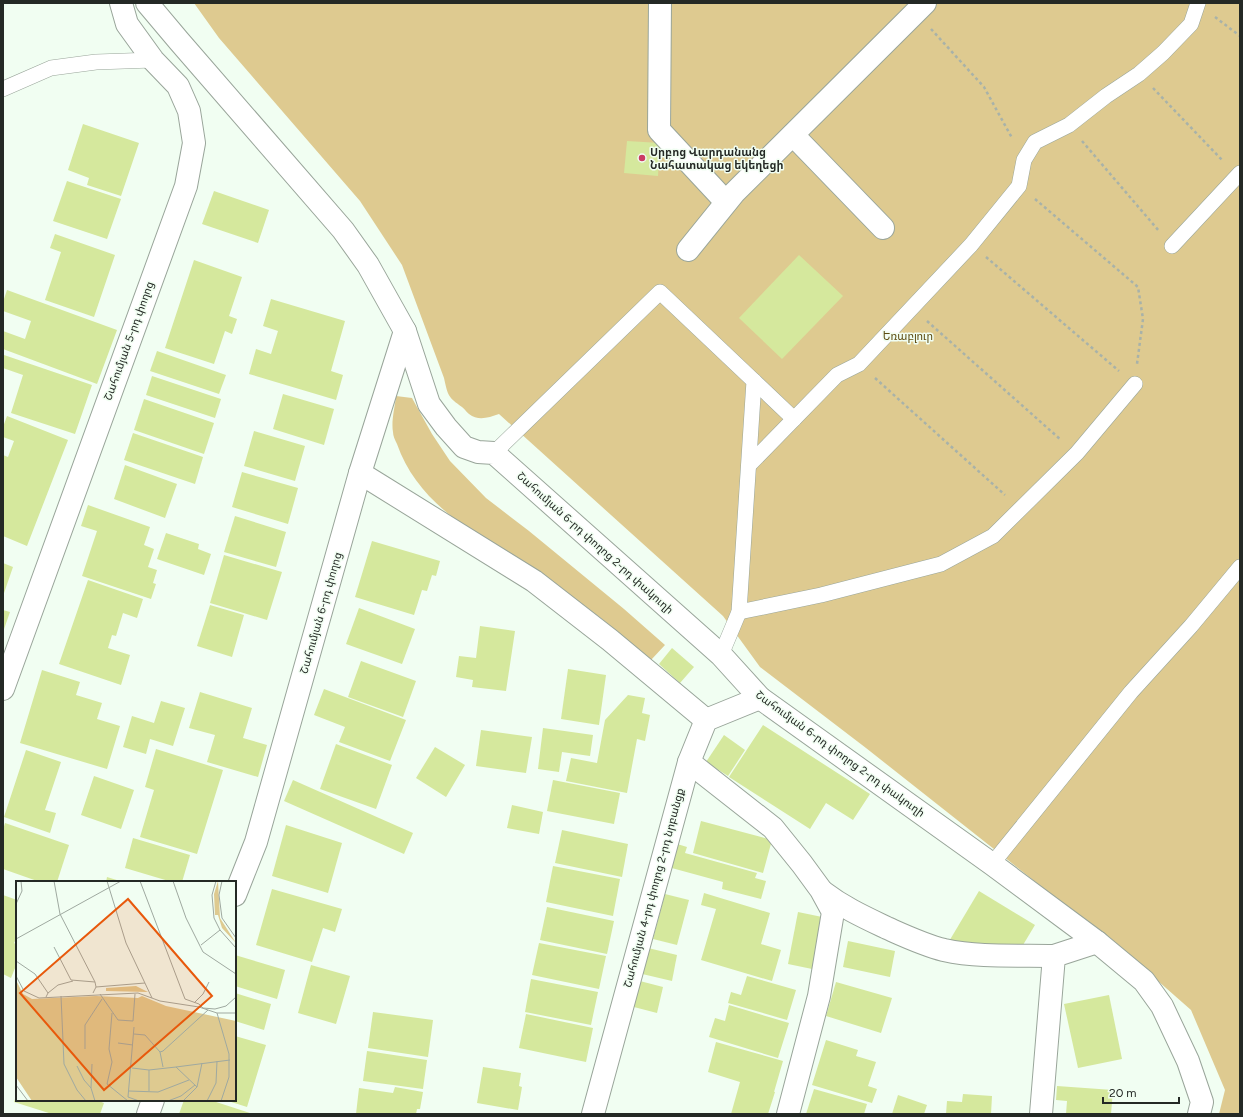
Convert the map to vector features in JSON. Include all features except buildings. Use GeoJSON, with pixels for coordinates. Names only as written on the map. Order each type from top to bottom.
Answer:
{"type":"FeatureCollection","features":[{"type":"Feature","properties":{"kind":"street","name":"Շահումյան 5-րդ փողոց"},"geometry":{"type":"LineString","coordinates":[[3,689],[186,186],[194,143],[189,111],[178,86],[153,60],[127,24],[121,3]]}},
{"type":"Feature","properties":{"kind":"street"},"geometry":{"type":"LineString","coordinates":[[147,3],[179,42],[343,230],[368,265],[405,331],[429,404],[446,427],[464,447],[478,452],[494,453]]}},
{"type":"Feature","properties":{"kind":"street"},"geometry":{"type":"LineString","coordinates":[[660,3],[659,130],[726,202]]}},
{"type":"Feature","properties":{"kind":"street"},"geometry":{"type":"LineString","coordinates":[[688,250],[726,202],[920,8]]}},
{"type":"Feature","properties":{"kind":"street"},"geometry":{"type":"LineString","coordinates":[[793,135],[883,228]]}},
{"type":"Feature","properties":{"kind":"street","name":"Շահումյան 6-րդ փողոց"},"geometry":{"type":"LineString","coordinates":[[236,892],[256,842],[360,473],[405,331]]}},
{"type":"Feature","properties":{"kind":"street","name":"Շահումյան 6-րդ փողոց 2-րդ փակուղի"},"geometry":{"type":"LineString","coordinates":[[494,453],[721,655],[760,698],[992,864],[1096,942],[1144,981],[1162,1006],[1188,1061],[1202,1102],[1199,1114]]}},
{"type":"Feature","properties":{"kind":"street"},"geometry":{"type":"LineString","coordinates":[[360,473],[534,581],[610,640],[706,720],[760,698]]}},
{"type":"Feature","properties":{"kind":"street","name":"Շահումյան 4-րդ փողոց 2-րդ նրբանցք"},"geometry":{"type":"LineString","coordinates":[[593,1114],[689,762],[706,720]]}},
{"type":"Feature","properties":{"kind":"street"},"geometry":{"type":"LineString","coordinates":[[689,762],[773,828],[802,864],[833,912],[819,996],[788,1114]]}},
{"type":"Feature","properties":{"kind":"street"},"geometry":{"type":"LineString","coordinates":[[820,890],[839,904],[914,940],[944,950],[980,955],[1054,956],[1096,942]]}},
{"type":"Feature","properties":{"kind":"street"},"geometry":{"type":"LineString","coordinates":[[1041,1114],[1054,956]]}},
{"type":"Feature","properties":{"kind":"street"},"geometry":{"type":"LineString","coordinates":[[148,1114],[153,1101]]}},
{"type":"Feature","properties":{"kind":"lane"},"geometry":{"type":"LineString","coordinates":[[748,465],[837,374],[860,364],[971,244],[1019,186],[1024,160],[1035,142],[1069,125],[1106,96],[1139,74],[1163,53],[1191,24],[1198,4]]}},
{"type":"Feature","properties":{"kind":"lane"},"geometry":{"type":"LineString","coordinates":[[3,88],[51,68],[96,62],[153,60]]}},
{"type":"Feature","properties":{"kind":"lane"},"geometry":{"type":"LineString","coordinates":[[1172,246],[1239,174]]}},
{"type":"Feature","properties":{"kind":"lane"},"geometry":{"type":"LineString","coordinates":[[494,453],[660,292],[794,419]]}},
{"type":"Feature","properties":{"kind":"lane"},"geometry":{"type":"LineString","coordinates":[[721,655],[738,612],[754,381]]}},
{"type":"Feature","properties":{"kind":"lane"},"geometry":{"type":"LineString","coordinates":[[738,612],[821,595],[941,564],[993,536],[1077,453],[1135,384]]}},
{"type":"Feature","properties":{"kind":"lane"},"geometry":{"type":"LineString","coordinates":[[992,864],[1131,692],[1191,626],[1240,566]]}},
{"type":"Feature","properties":{"kind":"path"},"geometry":{"type":"LineString","coordinates":[[1198,4],[1240,36]]}},
{"type":"Feature","properties":{"kind":"path"},"geometry":{"type":"LineString","coordinates":[[920,8],[984,87],[1024,160]]}},
{"type":"Feature","properties":{"kind":"path"},"geometry":{"type":"LineString","coordinates":[[1139,74],[1239,174]]}},
{"type":"Feature","properties":{"kind":"path"},"geometry":{"type":"LineString","coordinates":[[1069,125],[1172,246]]}},
{"type":"Feature","properties":{"kind":"path"},"geometry":{"type":"LineString","coordinates":[[1019,186],[1138,287],[1143,319],[1135,384]]}},
{"type":"Feature","properties":{"kind":"path"},"geometry":{"type":"LineString","coordinates":[[971,244],[1135,384]]}},
{"type":"Feature","properties":{"kind":"path"},"geometry":{"type":"LineString","coordinates":[[912,307],[1077,453]]}},
{"type":"Feature","properties":{"kind":"path"},"geometry":{"type":"LineString","coordinates":[[860,364],[1020,508]]}},
{"type":"Feature","properties":{"kind":"green space","name":"Եռաբլուր"},"geometry":{"type":"Polygon","coordinates":[[[194,3],[1240,3],[1240,1114],[1219,1114],[1225,1090],[1191,1010],[1133,959],[866,748],[760,667],[723,616],[499,414],[487,418],[476,418],[451,398],[402,265],[360,201],[219,38],[194,3]]]}},
{"type":"Feature","properties":{"kind":"green space"},"geometry":{"type":"Polygon","coordinates":[[[396,396],[412,398],[432,434],[450,461],[486,498],[529,531],[624,609],[665,645],[651,660],[602,619],[569,595],[456,520],[429,496],[407,467],[394,436],[392,423],[396,396]]]}},
{"type":"Feature","properties":{"kind":"place","name":"Սրբոց Վարդանանց Նահատակաց եկեղեցի"},"geometry":{"type":"Point","coordinates":[642,158]}}]}
